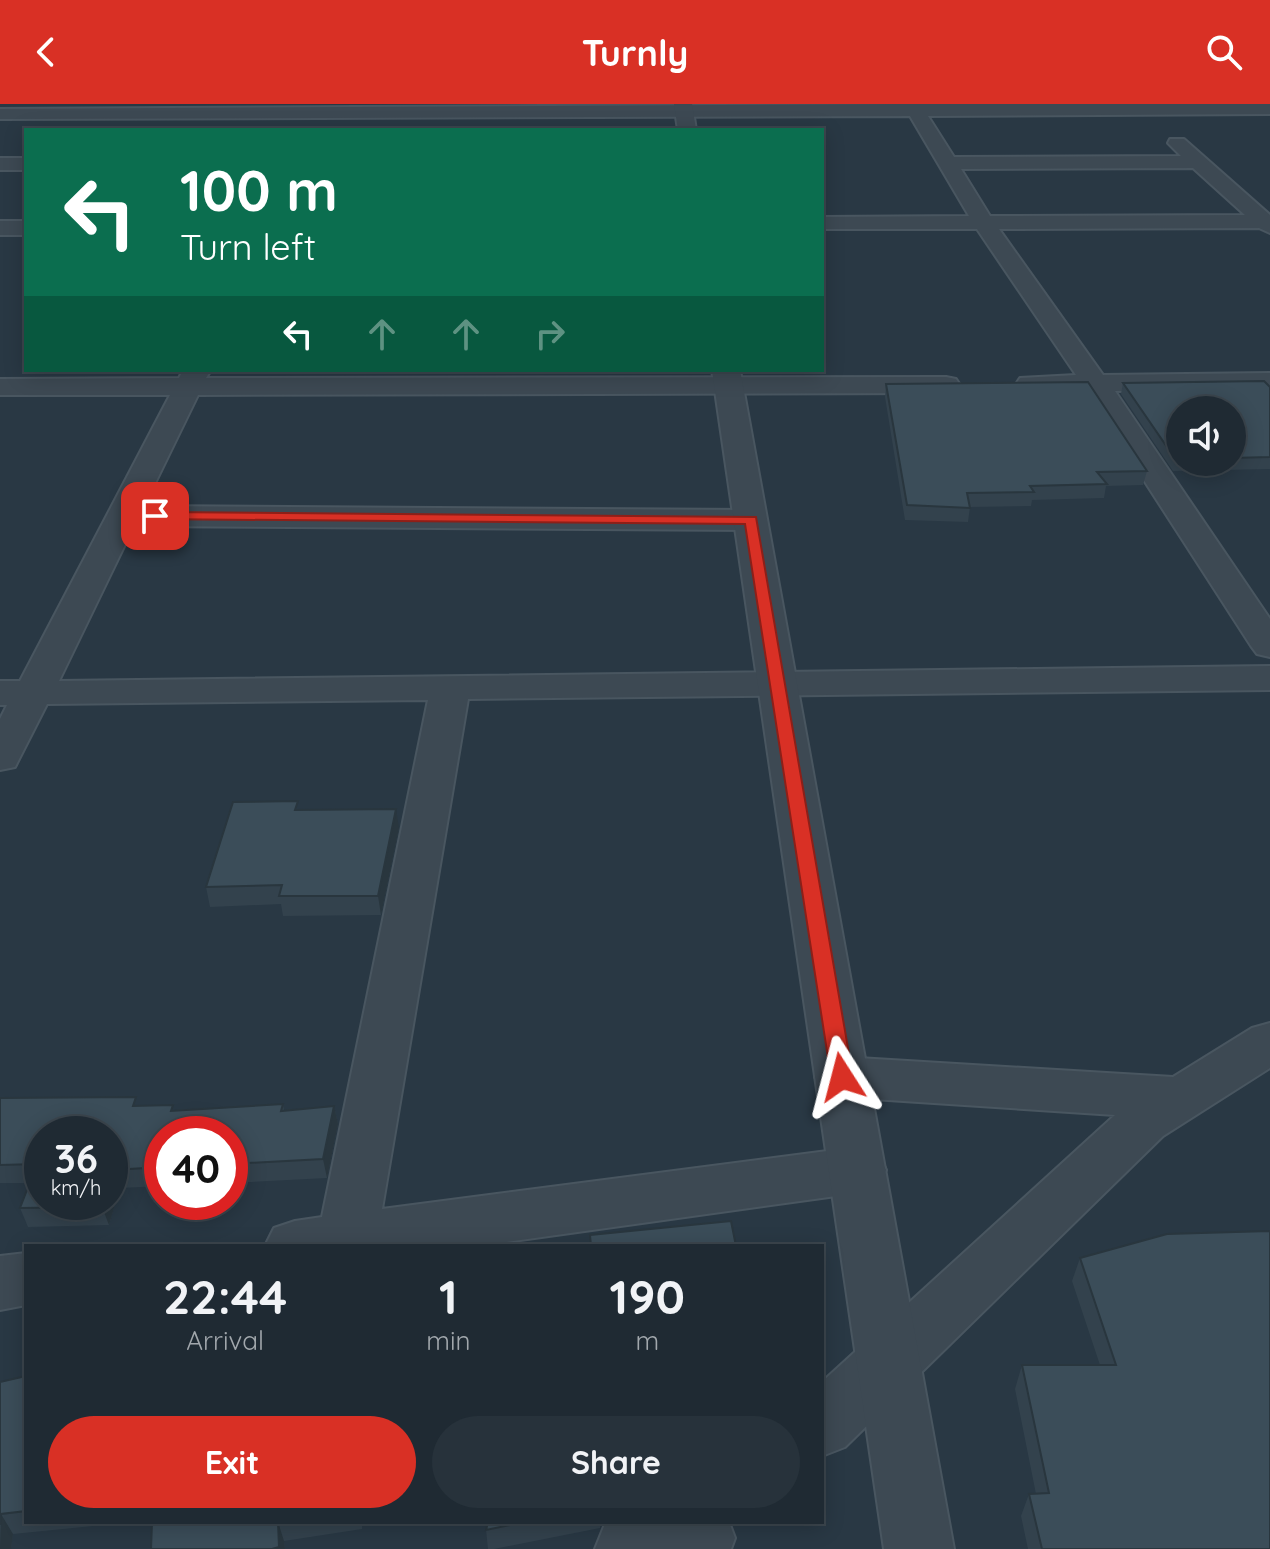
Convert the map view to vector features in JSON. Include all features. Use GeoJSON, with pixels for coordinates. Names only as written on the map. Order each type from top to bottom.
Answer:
{"type":"FeatureCollection","features":[{"type":"Feature","properties":{"kind":"street"},"geometry":{"type":"LineString","coordinates":[[1137,107],[1268,223]]}},
{"type":"Feature","properties":{"kind":"street"},"geometry":{"type":"LineString","coordinates":[[914,108],[984,223],[1096,384],[1270,646]]}},
{"type":"Feature","properties":{"kind":"street"},"geometry":{"type":"LineString","coordinates":[[0,114],[159,109],[326,116],[685,116],[914,108],[1270,109]]}},
{"type":"Feature","properties":{"kind":"street"},"geometry":{"type":"LineString","coordinates":[[950,163],[1198,162]]}},
{"type":"Feature","properties":{"kind":"street"},"geometry":{"type":"LineString","coordinates":[[0,164],[24,164]]}},
{"type":"Feature","properties":{"kind":"street"},"geometry":{"type":"LineString","coordinates":[[824,223],[1268,223]]}},
{"type":"Feature","properties":{"kind":"street"},"geometry":{"type":"LineString","coordinates":[[0,228],[24,228]]}},
{"type":"Feature","properties":{"kind":"street"},"geometry":{"type":"LineString","coordinates":[[0,758],[17,693],[123,516],[193,378]]}},
{"type":"Feature","properties":{"kind":"street"},"geometry":{"type":"LineString","coordinates":[[0,387],[193,378],[728,379],[969,385]]}},
{"type":"Feature","properties":{"kind":"street"},"geometry":{"type":"LineString","coordinates":[[728,379],[919,1549]]}},
{"type":"Feature","properties":{"kind":"street"},"geometry":{"type":"LineString","coordinates":[[1001,385],[1270,381]]}},
{"type":"Feature","properties":{"kind":"street"},"geometry":{"type":"LineString","coordinates":[[123,516],[751,520]]}},
{"type":"Feature","properties":{"kind":"street"},"geometry":{"type":"LineString","coordinates":[[17,693],[1270,678]]}},
{"type":"Feature","properties":{"kind":"street"},"geometry":{"type":"LineString","coordinates":[[450,688],[321,1243],[858,1170]]}},
{"type":"Feature","properties":{"kind":"street"},"geometry":{"type":"LineString","coordinates":[[824,1423],[1144,1121],[1270,1042]]}},
{"type":"Feature","properties":{"kind":"street"},"geometry":{"type":"LineString","coordinates":[[842,1077],[1182,1098]]}},
{"type":"Feature","properties":{"kind":"street"},"geometry":{"type":"LineString","coordinates":[[0,1283],[24,1279]]}},
{"type":"Feature","properties":{"kind":"street"},"geometry":{"type":"LineString","coordinates":[[630,1549],[702,1536]]}},
{"type":"Feature","properties":{"kind":"building"},"geometry":{"type":"Polygon","coordinates":[[[1264,381],[1270,387],[1270,457],[1246,458],[1246,396],[1166,396],[1166,445],[1123,383],[1264,381]]]}},
{"type":"Feature","properties":{"kind":"building"},"geometry":{"type":"Polygon","coordinates":[[[1088,382],[1147,471],[1097,472],[1107,484],[1030,486],[1034,492],[967,493],[970,508],[907,505],[886,384],[1088,382]]]}},
{"type":"Feature","properties":{"kind":"building"},"geometry":{"type":"Polygon","coordinates":[[[298,801],[295,810],[396,809],[378,896],[279,896],[282,885],[206,887],[233,802],[298,801]]]}},
{"type":"Feature","properties":{"kind":"building"},"geometry":{"type":"Polygon","coordinates":[[[136,1097],[133,1106],[173,1105],[171,1111],[283,1104],[281,1111],[334,1106],[323,1159],[248,1163],[248,1116],[144,1116],[144,1168],[128,1169],[128,1116],[24,1116],[24,1164],[0,1165],[0,1098],[136,1097]]]}},
{"type":"Feature","properties":{"kind":"building"},"geometry":{"type":"Polygon","coordinates":[[[731,1221],[736,1244],[591,1244],[590,1235],[731,1221]]]}},
{"type":"Feature","properties":{"kind":"building"},"geometry":{"type":"Polygon","coordinates":[[[1270,1231],[1270,1549],[1042,1549],[1029,1494],[1049,1493],[1022,1365],[1116,1365],[1080,1258],[1167,1234],[1270,1231]]]}},
{"type":"Feature","properties":{"kind":"building"},"geometry":{"type":"Polygon","coordinates":[[[24,1376],[24,1511],[1,1514],[0,1525],[0,1382],[24,1376]]]}},
{"type":"Feature","properties":{"kind":"building"},"geometry":{"type":"Polygon","coordinates":[[[152,1524],[278,1524],[279,1547],[272,1549],[151,1549],[152,1524]]]}},
{"type":"Feature","properties":{"kind":"building"},"geometry":{"type":"Polygon","coordinates":[[[488,1524],[515,1524],[486,1530],[488,1524]]]}},
{"type":"Feature","properties":{"kind":"route"},"geometry":{"type":"LineString","coordinates":[[155,516],[751,520],[842,1077]]}}]}
